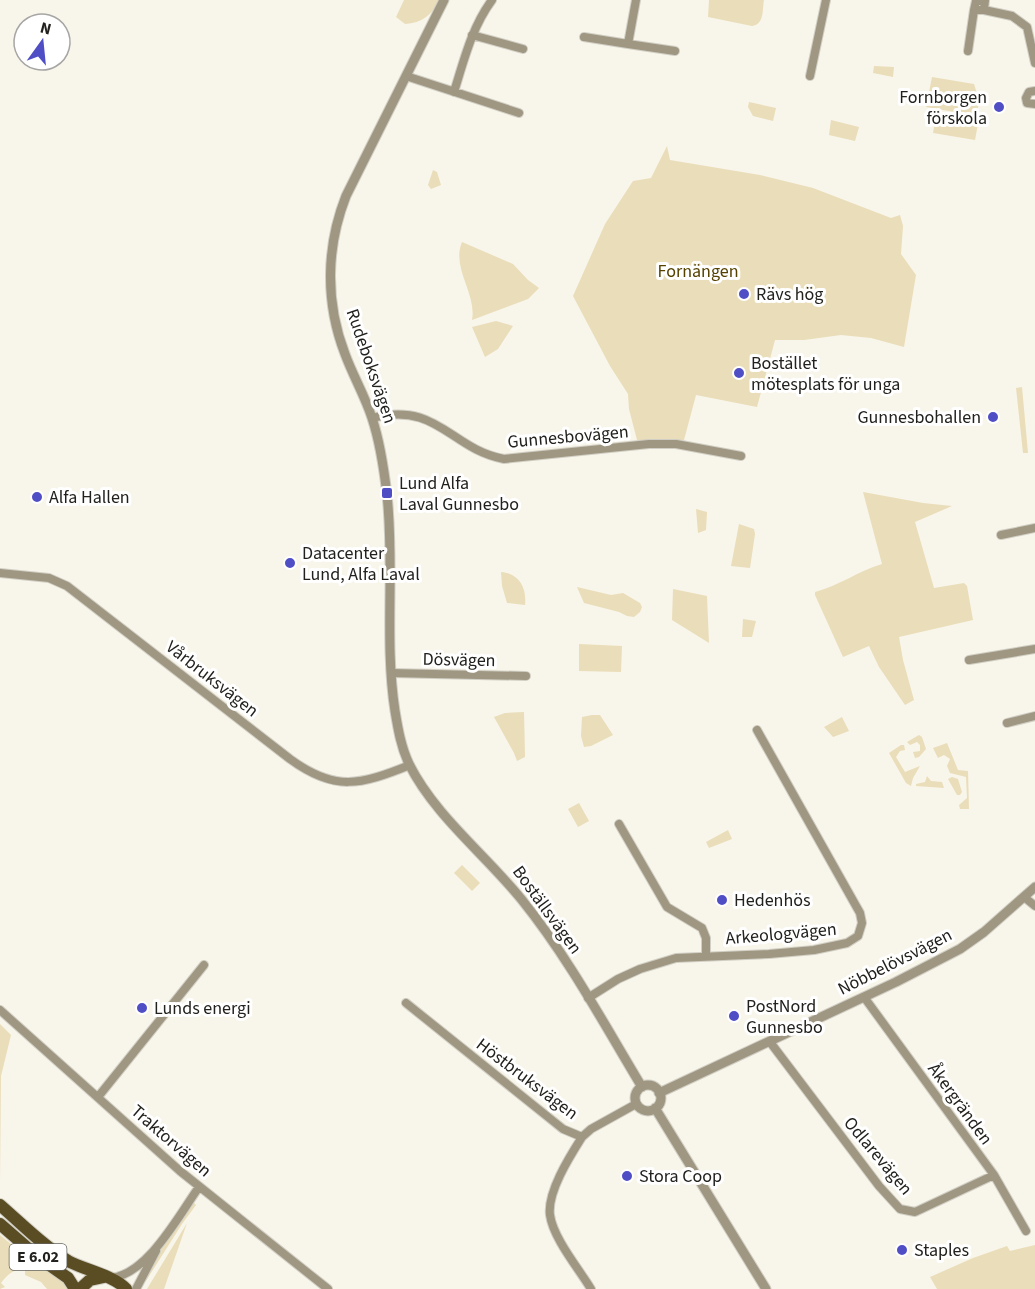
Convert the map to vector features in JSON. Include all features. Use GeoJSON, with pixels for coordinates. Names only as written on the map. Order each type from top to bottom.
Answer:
{"type":"FeatureCollection","features":[{"type":"Feature","properties":{"kind":"main road"},"geometry":{"type":"LineString","coordinates":[[0,1197],[21,1224]]}},
{"type":"Feature","properties":{"kind":"main road","name":"E 6.02"},"geometry":{"type":"LineString","coordinates":[[0,1205],[68,1260],[108,1277]]}},
{"type":"Feature","properties":{"kind":"main road","name":"E 6.02"},"geometry":{"type":"LineString","coordinates":[[0,1224],[38,1257],[68,1278],[75,1289]]}},
{"type":"Feature","properties":{"kind":"main road"},"geometry":{"type":"LineString","coordinates":[[80,1289],[90,1280],[108,1277],[119,1281],[126,1289]]}},
{"type":"Feature","properties":{"kind":"street","name":"Rudeboksvägen"},"geometry":{"type":"LineString","coordinates":[[410,765],[399,734],[391,673],[390,528],[380,447],[372,418],[338,333],[330,282],[331,249],[339,213],[346,196],[444,0]]}},
{"type":"Feature","properties":{"kind":"street"},"geometry":{"type":"LineString","coordinates":[[454,92],[472,35],[492,0]]}},
{"type":"Feature","properties":{"kind":"street"},"geometry":{"type":"LineString","coordinates":[[628,44],[636,0]]}},
{"type":"Feature","properties":{"kind":"street"},"geometry":{"type":"LineString","coordinates":[[810,76],[826,0]]}},
{"type":"Feature","properties":{"kind":"street"},"geometry":{"type":"LineString","coordinates":[[968,51],[976,1],[985,1],[984,10]]}},
{"type":"Feature","properties":{"kind":"street"},"geometry":{"type":"LineString","coordinates":[[974,10],[1012,16],[1027,27],[1035,63]]}},
{"type":"Feature","properties":{"kind":"street"},"geometry":{"type":"LineString","coordinates":[[472,35],[524,49]]}},
{"type":"Feature","properties":{"kind":"street"},"geometry":{"type":"LineString","coordinates":[[584,37],[675,51]]}},
{"type":"Feature","properties":{"kind":"street"},"geometry":{"type":"LineString","coordinates":[[406,76],[519,113]]}},
{"type":"Feature","properties":{"kind":"street"},"geometry":{"type":"LineString","coordinates":[[1035,91],[1029,92],[1026,98],[1028,103],[1035,104]]}},
{"type":"Feature","properties":{"kind":"street","name":"Gunnesbovägen"},"geometry":{"type":"LineString","coordinates":[[372,418],[398,414],[420,417],[441,426],[486,454],[504,459],[649,444],[676,444],[741,456]]}},
{"type":"Feature","properties":{"kind":"street"},"geometry":{"type":"LineString","coordinates":[[1001,535],[1035,528]]}},
{"type":"Feature","properties":{"kind":"street","name":"Vårbruksvägen"},"geometry":{"type":"LineString","coordinates":[[0,573],[49,578],[67,586],[290,759],[320,778],[336,782],[357,781],[385,775],[410,765]]}},
{"type":"Feature","properties":{"kind":"street"},"geometry":{"type":"LineString","coordinates":[[969,660],[1035,650]]}},
{"type":"Feature","properties":{"kind":"street","name":"Dösvägen"},"geometry":{"type":"LineString","coordinates":[[391,673],[526,676]]}},
{"type":"Feature","properties":{"kind":"street"},"geometry":{"type":"LineString","coordinates":[[1007,723],[1035,716]]}},
{"type":"Feature","properties":{"kind":"street","name":"Arkeologvägen"},"geometry":{"type":"LineString","coordinates":[[588,998],[640,969],[676,958],[814,950],[847,943],[858,936],[861,930],[860,913],[757,730]]}},
{"type":"Feature","properties":{"kind":"street","name":"Boställsvägen"},"geometry":{"type":"LineString","coordinates":[[410,765],[445,815],[502,874],[525,903],[588,998],[642,1087]]}},
{"type":"Feature","properties":{"kind":"street"},"geometry":{"type":"LineString","coordinates":[[619,824],[667,907],[702,928],[706,938],[706,956]]}},
{"type":"Feature","properties":{"kind":"street","name":"Nöbbelövsvägen"},"geometry":{"type":"LineString","coordinates":[[659,1093],[770,1042],[960,949],[984,932],[1035,887]]}},
{"type":"Feature","properties":{"kind":"street"},"geometry":{"type":"LineString","coordinates":[[1024,897],[1035,906]]}},
{"type":"Feature","properties":{"kind":"street"},"geometry":{"type":"LineString","coordinates":[[99,1097],[204,965]]}},
{"type":"Feature","properties":{"kind":"street","name":"Åkergränden"},"geometry":{"type":"LineString","coordinates":[[864,997],[1006,1193],[1026,1231]]}},
{"type":"Feature","properties":{"kind":"street","name":"Höstbruksvägen"},"geometry":{"type":"LineString","coordinates":[[406,1003],[557,1125],[582,1137],[636,1104]]}},
{"type":"Feature","properties":{"kind":"street","name":"Traktorvägen"},"geometry":{"type":"LineString","coordinates":[[0,1010],[199,1187],[328,1289]]}},
{"type":"Feature","properties":{"kind":"street","name":"Odlarevägen"},"geometry":{"type":"LineString","coordinates":[[770,1042],[886,1195],[900,1209],[915,1212],[993,1175]]}},
{"type":"Feature","properties":{"kind":"street"},"geometry":{"type":"LineString","coordinates":[[651,1086],[659,1093],[660,1101],[655,1108],[645,1110],[636,1104],[636,1093],[642,1087],[651,1086]]}},
{"type":"Feature","properties":{"kind":"street"},"geometry":{"type":"LineString","coordinates":[[655,1108],[766,1289]]}},
{"type":"Feature","properties":{"kind":"street"},"geometry":{"type":"LineString","coordinates":[[582,1137],[553,1193],[550,1213],[556,1232],[591,1289]]}},
{"type":"Feature","properties":{"kind":"street"},"geometry":{"type":"LineString","coordinates":[[108,1277],[122,1276],[134,1269],[152,1252],[199,1187]]}},
{"type":"Feature","properties":{"kind":"street"},"geometry":{"type":"LineString","coordinates":[[136,1289],[166,1234]]}},
{"type":"Feature","properties":{"kind":"green space"},"geometry":{"type":"Polygon","coordinates":[[[404,0],[439,0],[426,17],[405,24],[396,17],[404,0]]]}},
{"type":"Feature","properties":{"kind":"green space"},"geometry":{"type":"Polygon","coordinates":[[[709,0],[764,0],[761,19],[752,26],[708,17],[709,0]]]}},
{"type":"Feature","properties":{"kind":"green space"},"geometry":{"type":"Polygon","coordinates":[[[874,66],[894,67],[893,77],[873,73],[874,66]]]}},
{"type":"Feature","properties":{"kind":"green space"},"geometry":{"type":"Polygon","coordinates":[[[932,77],[974,84],[979,100],[977,116],[926,107],[932,77]]]}},
{"type":"Feature","properties":{"kind":"green space"},"geometry":{"type":"Polygon","coordinates":[[[749,102],[776,108],[773,121],[753,116],[748,107],[749,102]]]}},
{"type":"Feature","properties":{"kind":"green space"},"geometry":{"type":"Polygon","coordinates":[[[937,111],[979,118],[975,140],[933,133],[937,111]]]}},
{"type":"Feature","properties":{"kind":"green space"},"geometry":{"type":"Polygon","coordinates":[[[831,120],[859,127],[855,141],[829,135],[831,120]]]}},
{"type":"Feature","properties":{"kind":"green space","name":"Fornängen"},"geometry":{"type":"Polygon","coordinates":[[[667,146],[670,160],[760,175],[813,188],[891,218],[900,215],[903,226],[901,254],[916,275],[904,347],[871,338],[841,335],[804,340],[775,340],[757,407],[696,395],[684,440],[637,440],[629,409],[628,394],[610,366],[573,296],[605,224],[633,181],[651,178],[667,146]]]}},
{"type":"Feature","properties":{"kind":"green space"},"geometry":{"type":"Polygon","coordinates":[[[433,170],[437,172],[441,185],[431,189],[428,185],[433,170]]]}},
{"type":"Feature","properties":{"kind":"green space"},"geometry":{"type":"Polygon","coordinates":[[[462,242],[513,264],[539,288],[528,299],[472,320],[471,300],[460,262],[459,252],[462,242]]]}},
{"type":"Feature","properties":{"kind":"green space"},"geometry":{"type":"Polygon","coordinates":[[[496,321],[513,326],[498,349],[485,357],[472,327],[496,321]]]}},
{"type":"Feature","properties":{"kind":"green space"},"geometry":{"type":"Polygon","coordinates":[[[1022,387],[1028,453],[1023,453],[1016,388],[1022,387]]]}},
{"type":"Feature","properties":{"kind":"green space"},"geometry":{"type":"Polygon","coordinates":[[[863,492],[952,506],[915,522],[934,588],[964,583],[967,586],[973,620],[899,637],[914,700],[905,705],[879,667],[869,646],[843,657],[815,595],[815,592],[882,564],[863,492]]]}},
{"type":"Feature","properties":{"kind":"green space"},"geometry":{"type":"Polygon","coordinates":[[[696,509],[707,512],[706,530],[698,533],[696,509]]]}},
{"type":"Feature","properties":{"kind":"green space"},"geometry":{"type":"Polygon","coordinates":[[[739,524],[754,529],[750,568],[731,566],[739,524]]]}},
{"type":"Feature","properties":{"kind":"green space"},"geometry":{"type":"Polygon","coordinates":[[[501,572],[513,575],[520,582],[525,593],[525,605],[507,603],[501,572]]]}},
{"type":"Feature","properties":{"kind":"green space"},"geometry":{"type":"Polygon","coordinates":[[[577,587],[611,595],[623,593],[640,603],[642,607],[634,617],[584,603],[577,587]]]}},
{"type":"Feature","properties":{"kind":"green space"},"geometry":{"type":"Polygon","coordinates":[[[673,589],[707,596],[709,643],[672,620],[673,589]]]}},
{"type":"Feature","properties":{"kind":"green space"},"geometry":{"type":"Polygon","coordinates":[[[743,619],[756,621],[752,637],[742,637],[743,619]]]}},
{"type":"Feature","properties":{"kind":"green space"},"geometry":{"type":"Polygon","coordinates":[[[579,644],[622,646],[621,672],[579,671],[579,644]]]}},
{"type":"Feature","properties":{"kind":"green space"},"geometry":{"type":"Polygon","coordinates":[[[524,712],[525,757],[517,761],[494,717],[505,713],[524,712]]]}},
{"type":"Feature","properties":{"kind":"green space"},"geometry":{"type":"Polygon","coordinates":[[[600,715],[613,735],[584,747],[581,736],[582,717],[600,715]]]}},
{"type":"Feature","properties":{"kind":"green space"},"geometry":{"type":"Polygon","coordinates":[[[842,717],[849,731],[833,737],[824,727],[842,717]]]}},
{"type":"Feature","properties":{"kind":"green space"},"geometry":{"type":"Polygon","coordinates":[[[919,735],[926,749],[915,758],[913,752],[920,751],[920,745],[917,742],[910,745],[907,742],[919,735]]]}},
{"type":"Feature","properties":{"kind":"green space"},"geometry":{"type":"Polygon","coordinates":[[[947,743],[958,770],[968,771],[969,809],[960,809],[959,805],[967,798],[966,777],[950,773],[947,766],[950,759],[944,755],[938,758],[933,748],[947,743]]]}},
{"type":"Feature","properties":{"kind":"green space"},"geometry":{"type":"Polygon","coordinates":[[[904,745],[905,750],[900,751],[896,757],[905,772],[920,766],[911,786],[906,783],[889,753],[904,745]]]}},
{"type":"Feature","properties":{"kind":"green space"},"geometry":{"type":"Polygon","coordinates":[[[927,776],[931,781],[942,782],[944,788],[916,786],[916,784],[925,782],[927,776]]]}},
{"type":"Feature","properties":{"kind":"green space"},"geometry":{"type":"Polygon","coordinates":[[[952,777],[958,779],[962,792],[960,795],[957,795],[948,779],[952,777]]]}},
{"type":"Feature","properties":{"kind":"green space"},"geometry":{"type":"Polygon","coordinates":[[[579,803],[589,821],[578,827],[568,809],[579,803]]]}},
{"type":"Feature","properties":{"kind":"green space"},"geometry":{"type":"Polygon","coordinates":[[[728,830],[732,839],[709,848],[706,842],[728,830]]]}},
{"type":"Feature","properties":{"kind":"green space"},"geometry":{"type":"Polygon","coordinates":[[[462,865],[480,883],[472,891],[454,873],[462,865]]]}},
{"type":"Feature","properties":{"kind":"green space"},"geometry":{"type":"Polygon","coordinates":[[[0,1024],[11,1035],[1,1076],[0,1183],[0,1024]]]}},
{"type":"Feature","properties":{"kind":"green space"},"geometry":{"type":"Polygon","coordinates":[[[193,1202],[196,1205],[144,1284],[157,1255],[193,1202]]]}},
{"type":"Feature","properties":{"kind":"green space"},"geometry":{"type":"Polygon","coordinates":[[[187,1223],[164,1289],[147,1289],[187,1223]]]}},
{"type":"Feature","properties":{"kind":"green space"},"geometry":{"type":"Polygon","coordinates":[[[0,1235],[63,1282],[68,1289],[47,1289],[41,1282],[25,1275],[25,1269],[14,1271],[9,1275],[1,1283],[5,1287],[0,1289],[0,1235]]]}},
{"type":"Feature","properties":{"kind":"green space"},"geometry":{"type":"Polygon","coordinates":[[[1035,1245],[1035,1289],[937,1289],[930,1277],[1007,1246],[1010,1251],[1035,1245]]]}},
{"type":"Feature","properties":{"kind":"place","name":"Fornborgen förskola"},"geometry":{"type":"Point","coordinates":[999,107]}},
{"type":"Feature","properties":{"kind":"place","name":"Rävs hög"},"geometry":{"type":"Point","coordinates":[744,294]}},
{"type":"Feature","properties":{"kind":"place","name":"Bostället mötesplats för unga"},"geometry":{"type":"Point","coordinates":[739,373]}},
{"type":"Feature","properties":{"kind":"place","name":"Gunnesbohallen"},"geometry":{"type":"Point","coordinates":[993,417]}},
{"type":"Feature","properties":{"kind":"place","name":"Lund Alfa Laval Gunnesbo"},"geometry":{"type":"Point","coordinates":[387,493]}},
{"type":"Feature","properties":{"kind":"place","name":"Alfa Hallen"},"geometry":{"type":"Point","coordinates":[37,497]}},
{"type":"Feature","properties":{"kind":"place","name":"Datacenter Lund, Alfa Laval"},"geometry":{"type":"Point","coordinates":[290,563]}},
{"type":"Feature","properties":{"kind":"place","name":"Hedenhös"},"geometry":{"type":"Point","coordinates":[722,900]}},
{"type":"Feature","properties":{"kind":"place","name":"Lunds energi"},"geometry":{"type":"Point","coordinates":[142,1008]}},
{"type":"Feature","properties":{"kind":"place","name":"PostNord Gunnesbo"},"geometry":{"type":"Point","coordinates":[734,1016]}},
{"type":"Feature","properties":{"kind":"place","name":"Stora Coop"},"geometry":{"type":"Point","coordinates":[627,1176]}},
{"type":"Feature","properties":{"kind":"place","name":"Staples"},"geometry":{"type":"Point","coordinates":[902,1250]}}]}
